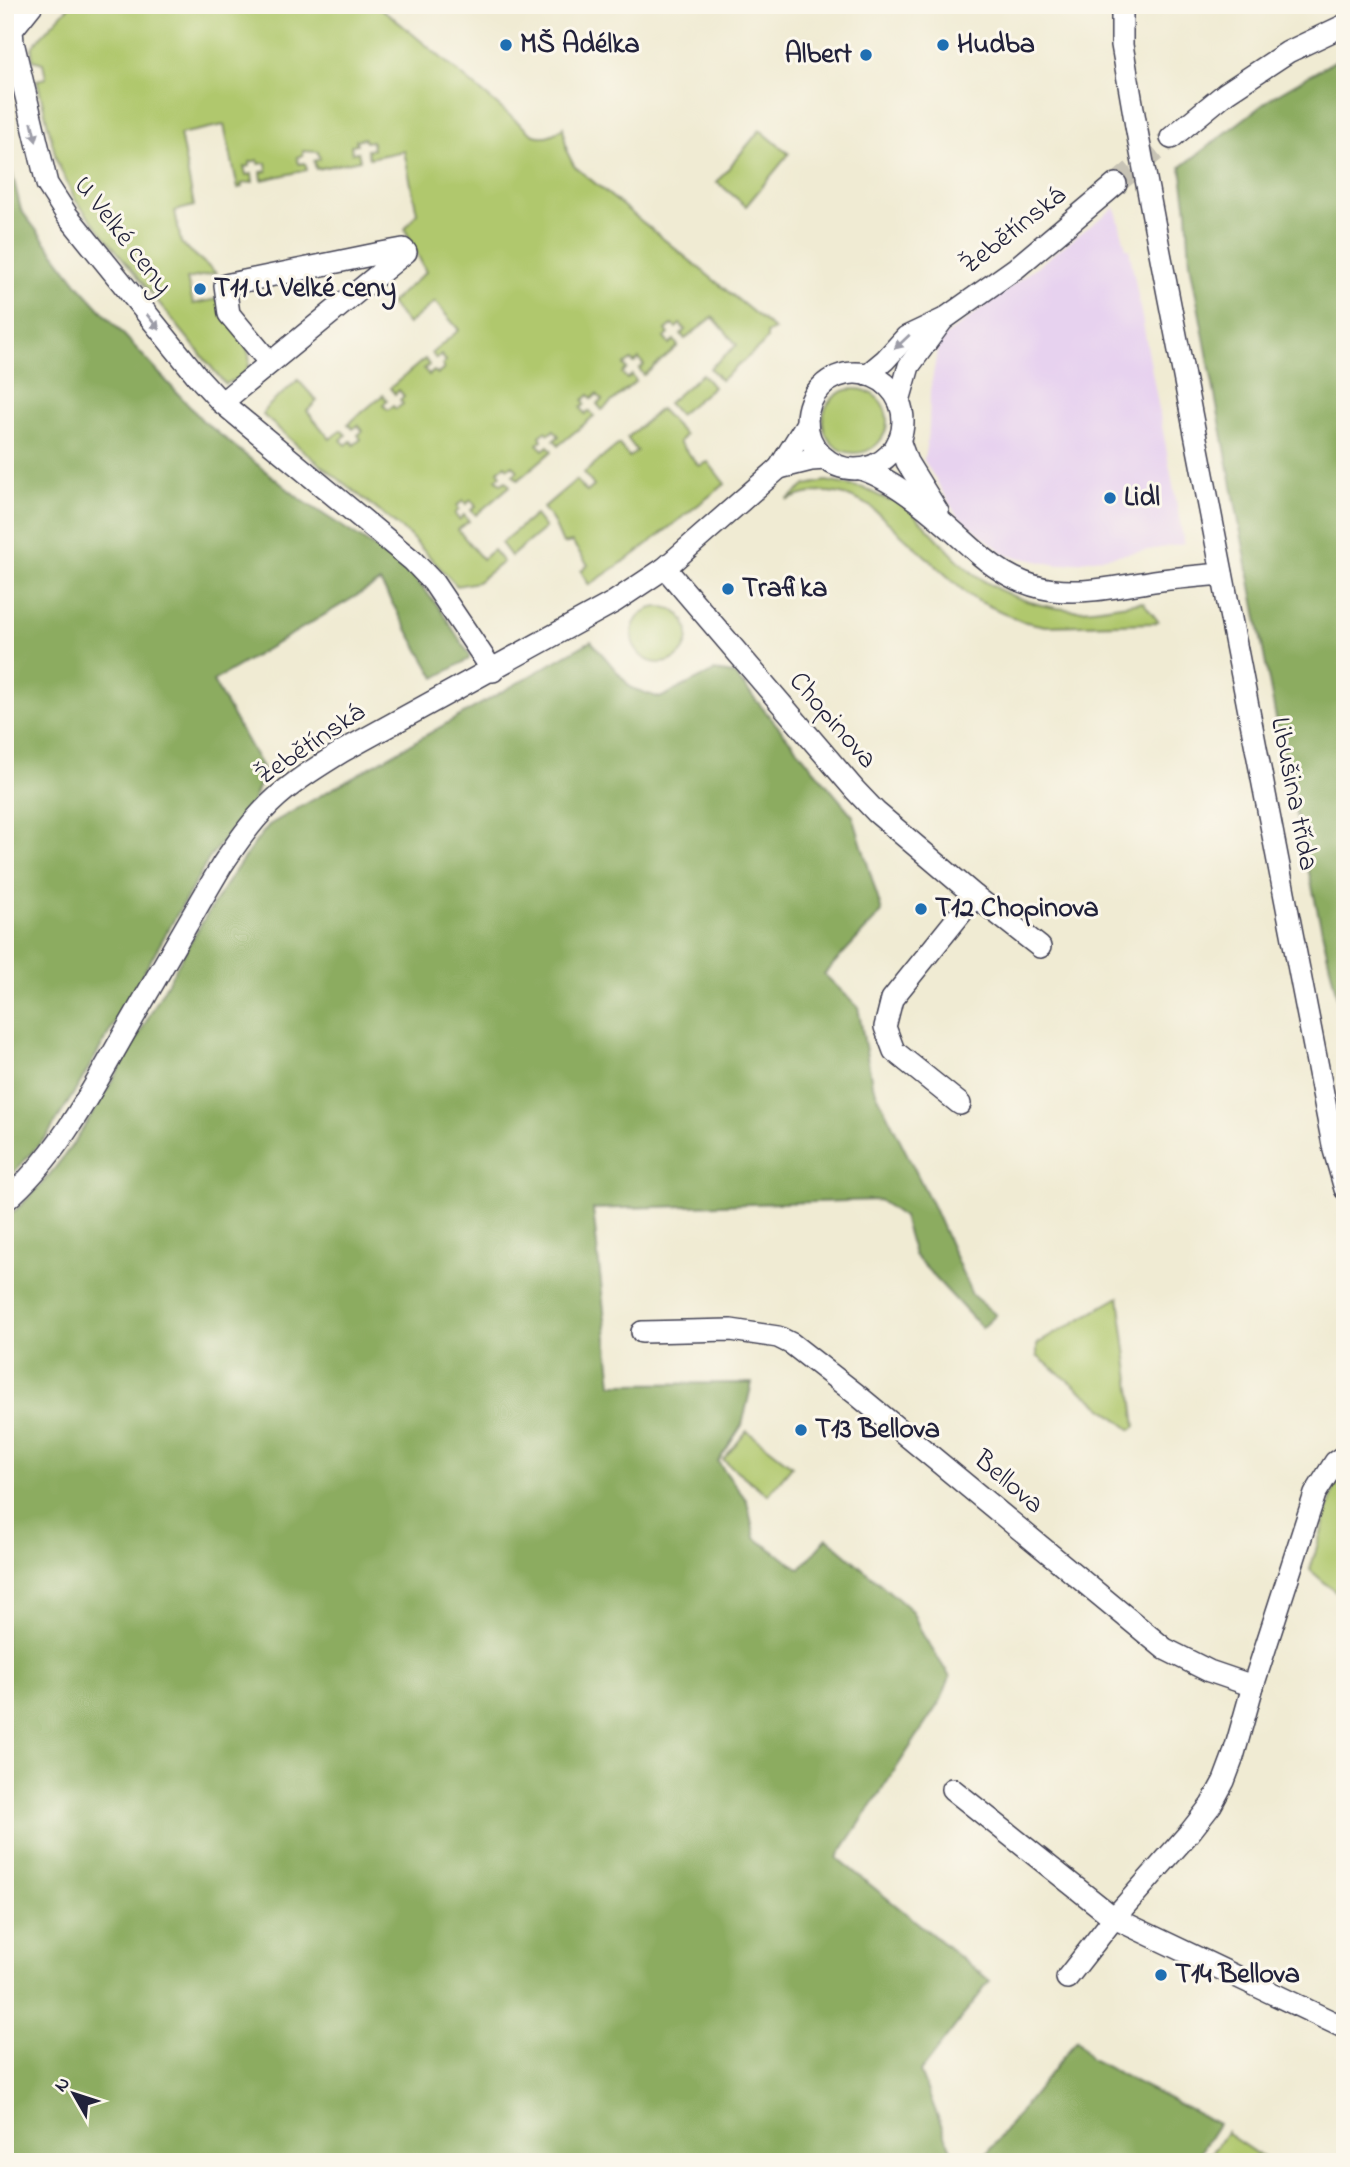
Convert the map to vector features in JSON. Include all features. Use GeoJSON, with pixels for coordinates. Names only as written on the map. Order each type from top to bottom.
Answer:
{"type":"FeatureCollection","features":[{"type":"Feature","properties":{"kind":"street","name":"U Velké ceny"},"geometry":{"type":"LineString","coordinates":[[32,5],[12,30],[13,41],[47,184],[66,215],[221,402],[413,561],[433,582],[493,671]]}},
{"type":"Feature","properties":{"kind":"street","name":"Libušina třída"},"geometry":{"type":"LineString","coordinates":[[1122,5],[1122,45],[1136,126],[1334,1150],[1345,1189]]}},
{"type":"Feature","properties":{"kind":"street"},"geometry":{"type":"LineString","coordinates":[[1171,138],[1226,93],[1288,52],[1345,26]]}},
{"type":"Feature","properties":{"kind":"street","name":"Žebětínská"},"geometry":{"type":"LineString","coordinates":[[867,374],[885,360],[906,337],[944,319],[1027,259],[1116,184]]}},
{"type":"Feature","properties":{"kind":"street"},"geometry":{"type":"LineString","coordinates":[[221,402],[270,363],[406,252],[403,249],[381,253],[225,285],[229,314],[270,363]]}},
{"type":"Feature","properties":{"kind":"street","name":"Žebětínská"},"geometry":{"type":"LineString","coordinates":[[899,401],[909,366],[944,319]]}},
{"type":"Feature","properties":{"kind":"street"},"geometry":{"type":"LineString","coordinates":[[861,469],[886,458],[899,440],[904,419],[899,401],[886,384],[867,374],[842,375],[825,384],[813,399],[807,423],[814,445],[826,459],[841,467],[861,469],[890,481],[945,522],[993,565],[1014,578],[1052,590],[1073,593],[1222,574]]}},
{"type":"Feature","properties":{"kind":"street","name":"Žebětínská"},"geometry":{"type":"LineString","coordinates":[[5,1201],[38,1168],[57,1144],[91,1091],[222,865],[262,812],[287,789],[315,769],[614,602],[665,568],[779,468],[807,423]]}},
{"type":"Feature","properties":{"kind":"street"},"geometry":{"type":"LineString","coordinates":[[899,440],[907,462],[945,522]]}},
{"type":"Feature","properties":{"kind":"street","name":"Žebětínská"},"geometry":{"type":"LineString","coordinates":[[779,468],[826,459]]}},
{"type":"Feature","properties":{"kind":"street","name":"Chopinova"},"geometry":{"type":"LineString","coordinates":[[665,568],[876,812],[1040,947]]}},
{"type":"Feature","properties":{"kind":"street"},"geometry":{"type":"LineString","coordinates":[[960,1104],[894,1051],[885,1027],[892,999],[975,896]]}},
{"type":"Feature","properties":{"kind":"street","name":"Bellova"},"geometry":{"type":"LineString","coordinates":[[642,1332],[731,1329],[778,1338],[792,1344],[1165,1649],[1209,1671],[1253,1686]]}},
{"type":"Feature","properties":{"kind":"street"},"geometry":{"type":"LineString","coordinates":[[1067,1978],[1114,1918],[1165,1863],[1211,1805],[1233,1757],[1315,1494],[1335,1462],[1345,1454]]}},
{"type":"Feature","properties":{"kind":"street"},"geometry":{"type":"LineString","coordinates":[[952,1789],[1114,1918],[1345,2028]]}},
{"type":"Feature","properties":{"kind":"shaded area"},"geometry":{"type":"Polygon","coordinates":[[[1115,207],[1126,248],[1129,248],[1184,544],[1058,565],[1006,555],[956,514],[924,460],[929,427],[930,391],[939,341],[1115,207]]]}},
{"type":"Feature","properties":{"kind":"green space"},"geometry":{"type":"Polygon","coordinates":[[[70,5],[376,5],[532,134],[548,135],[563,127],[567,152],[574,166],[775,330],[767,333],[767,339],[762,345],[721,380],[710,368],[737,345],[713,317],[685,339],[681,334],[685,330],[680,324],[676,328],[672,325],[666,330],[669,334],[664,338],[669,344],[674,340],[678,346],[644,375],[639,369],[644,365],[639,359],[634,363],[631,360],[624,365],[627,369],[622,373],[627,379],[632,375],[636,381],[602,410],[597,404],[602,400],[597,394],[592,399],[589,395],[583,400],[585,404],[581,408],[585,414],[590,411],[594,416],[559,445],[554,440],[559,436],[554,430],[549,434],[546,431],[540,436],[542,440],[537,444],[543,450],[548,446],[552,451],[518,480],[513,475],[518,471],[513,465],[508,468],[505,465],[498,471],[501,475],[496,479],[501,484],[506,481],[510,486],[476,515],[471,510],[476,506],[471,500],[466,504],[463,500],[457,506],[459,509],[455,514],[459,520],[464,515],[469,521],[458,530],[482,559],[493,550],[503,562],[477,582],[457,586],[409,535],[263,415],[266,408],[298,380],[317,401],[307,411],[330,439],[341,430],[346,435],[341,440],[346,445],[351,441],[354,445],[361,439],[358,435],[363,431],[358,425],[353,429],[348,424],[383,395],[387,400],[383,405],[388,410],[403,404],[400,400],[404,396],[399,390],[395,394],[390,388],[425,359],[429,365],[424,369],[429,375],[434,371],[438,374],[444,369],[442,365],[446,361],[441,355],[436,359],[432,353],[459,330],[435,302],[408,324],[390,303],[426,272],[405,229],[417,213],[404,151],[369,158],[367,150],[373,149],[372,141],[366,142],[364,138],[351,145],[352,153],[358,152],[360,160],[316,169],[314,161],[320,159],[318,152],[303,151],[303,155],[297,157],[299,164],[305,163],[307,170],[262,180],[261,172],[267,171],[266,163],[259,164],[258,160],[244,167],[246,175],[252,174],[253,182],[241,184],[242,187],[238,188],[224,125],[180,134],[194,206],[175,211],[181,243],[216,273],[187,279],[193,304],[222,298],[244,340],[249,357],[246,371],[225,384],[76,201],[57,162],[37,80],[46,78],[43,63],[33,60],[32,49],[70,5]]]}},
{"type":"Feature","properties":{"kind":"green space"},"geometry":{"type":"Polygon","coordinates":[[[1345,55],[1345,1033],[1285,766],[1190,263],[1181,167],[1274,96],[1345,55]]]}},
{"type":"Feature","properties":{"kind":"green space"},"geometry":{"type":"Polygon","coordinates":[[[760,130],[789,154],[746,206],[717,182],[760,130]]]}},
{"type":"Feature","properties":{"kind":"green space"},"geometry":{"type":"Polygon","coordinates":[[[5,143],[21,210],[80,287],[202,420],[300,499],[406,568],[438,606],[469,654],[469,659],[435,678],[380,582],[213,681],[264,771],[252,803],[210,857],[47,1136],[5,1182],[5,143]]]}},
{"type":"Feature","properties":{"kind":"green space"},"geometry":{"type":"Polygon","coordinates":[[[702,374],[713,387],[679,415],[668,403],[702,374]]]}},
{"type":"Feature","properties":{"kind":"green space"},"geometry":{"type":"Polygon","coordinates":[[[849,389],[861,389],[878,398],[885,409],[885,433],[878,444],[861,453],[849,453],[837,448],[828,439],[823,427],[823,415],[828,403],[837,394],[849,389]]]}},
{"type":"Feature","properties":{"kind":"green space"},"geometry":{"type":"Polygon","coordinates":[[[660,409],[685,435],[679,442],[699,466],[708,462],[725,484],[635,554],[589,585],[581,571],[588,565],[572,542],[563,544],[553,521],[543,508],[576,480],[587,492],[594,486],[584,473],[619,444],[629,457],[637,451],[627,438],[660,409]]]}},
{"type":"Feature","properties":{"kind":"green space"},"geometry":{"type":"Polygon","coordinates":[[[826,481],[863,488],[890,501],[895,497],[960,562],[985,581],[1012,596],[1073,610],[1143,602],[1158,621],[1045,626],[1021,621],[966,593],[871,507],[860,501],[830,492],[810,493],[787,500],[806,485],[826,481]]]}},
{"type":"Feature","properties":{"kind":"green space"},"geometry":{"type":"Polygon","coordinates":[[[535,515],[545,528],[511,556],[501,543],[535,515]]]}},
{"type":"Feature","properties":{"kind":"green space"},"geometry":{"type":"Polygon","coordinates":[[[660,607],[671,609],[680,615],[686,624],[686,646],[680,655],[671,661],[660,663],[649,661],[640,655],[634,646],[632,635],[634,624],[640,615],[649,609],[660,607]]]}},
{"type":"Feature","properties":{"kind":"green space"},"geometry":{"type":"Polygon","coordinates":[[[591,641],[631,688],[660,698],[714,671],[734,674],[853,816],[882,912],[824,974],[858,1007],[872,1084],[933,1206],[972,1295],[996,1315],[982,1328],[914,1255],[903,1217],[879,1200],[593,1209],[612,1384],[752,1383],[742,1425],[718,1462],[747,1501],[755,1538],[800,1569],[827,1538],[912,1611],[923,1635],[950,1677],[941,1700],[837,1858],[990,1981],[920,2072],[952,2152],[966,2162],[5,2162],[5,1219],[42,1183],[73,1144],[211,909],[269,825],[591,641]]]}},
{"type":"Feature","properties":{"kind":"green space"},"geometry":{"type":"Polygon","coordinates":[[[1119,1297],[1136,1426],[1131,1430],[1037,1356],[1037,1344],[1119,1297]]]}},
{"type":"Feature","properties":{"kind":"green space"},"geometry":{"type":"Polygon","coordinates":[[[747,1431],[792,1466],[768,1495],[723,1460],[747,1431]]]}},
{"type":"Feature","properties":{"kind":"green space"},"geometry":{"type":"Polygon","coordinates":[[[1345,1472],[1345,1600],[1310,1570],[1334,1489],[1345,1472]]]}},
{"type":"Feature","properties":{"kind":"green space"},"geometry":{"type":"Polygon","coordinates":[[[1077,2040],[1091,2059],[1218,2124],[1194,2162],[980,2162],[1077,2040]]]}},
{"type":"Feature","properties":{"kind":"green space"},"geometry":{"type":"Polygon","coordinates":[[[1226,2133],[1269,2162],[1206,2162],[1226,2133]]]}},
{"type":"Feature","properties":{"kind":"tunnel"},"geometry":{"type":"LineString","coordinates":[[1116,184],[1171,138]]}},
{"type":"Feature","properties":{"kind":"place","name":"MŠ Adélka"},"geometry":{"type":"Point","coordinates":[506,45]}},
{"type":"Feature","properties":{"kind":"place","name":"Hudba"},"geometry":{"type":"Point","coordinates":[943,45]}},
{"type":"Feature","properties":{"kind":"place","name":"Albert"},"geometry":{"type":"Point","coordinates":[866,55]}},
{"type":"Feature","properties":{"kind":"place","name":"T11 U Velké ceny"},"geometry":{"type":"Point","coordinates":[200,289]}},
{"type":"Feature","properties":{"kind":"place","name":"Lidl"},"geometry":{"type":"Point","coordinates":[1110,498]}},
{"type":"Feature","properties":{"kind":"place","name":"Trafika"},"geometry":{"type":"Point","coordinates":[728,589]}},
{"type":"Feature","properties":{"kind":"place","name":"T12 Chopinova"},"geometry":{"type":"Point","coordinates":[921,909]}},
{"type":"Feature","properties":{"kind":"place","name":"T13 Bellova"},"geometry":{"type":"Point","coordinates":[801,1430]}},
{"type":"Feature","properties":{"kind":"place","name":"T14 Bellova"},"geometry":{"type":"Point","coordinates":[1161,1975]}}]}
